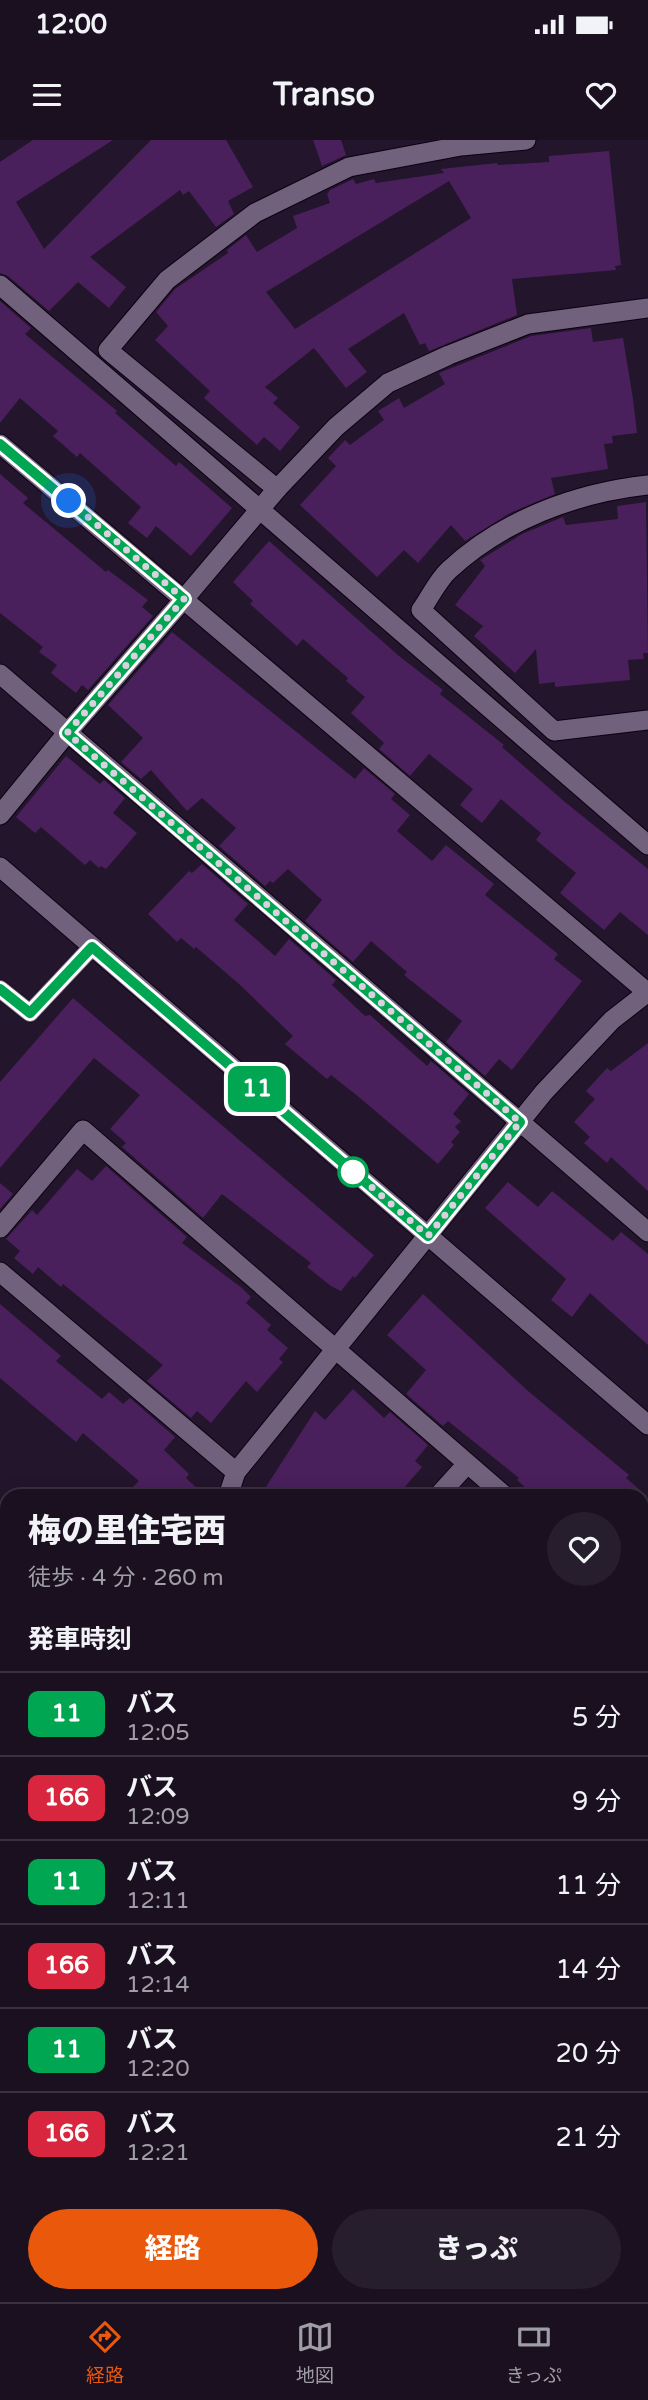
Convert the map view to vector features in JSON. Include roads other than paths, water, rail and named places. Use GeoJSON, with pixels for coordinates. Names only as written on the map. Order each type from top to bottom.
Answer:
{"type":"FeatureCollection","features":[{"type":"Feature","properties":{"kind":"street"},"geometry":{"type":"LineString","coordinates":[[93,365],[167,280],[255,213],[349,167],[461,146],[526,140]]}},
{"type":"Feature","properties":{"kind":"street"},"geometry":{"type":"LineString","coordinates":[[0,285],[648,845]]}},
{"type":"Feature","properties":{"kind":"street"},"geometry":{"type":"LineString","coordinates":[[0,815],[277,489],[336,427],[388,383],[449,355],[528,324],[648,308]]}},
{"type":"Feature","properties":{"kind":"street"},"geometry":{"type":"LineString","coordinates":[[108,349],[277,489]]}},
{"type":"Feature","properties":{"kind":"street"},"geometry":{"type":"LineString","coordinates":[[0,444],[648,992],[612,1020],[520,1122],[236,1472],[230,1489]]}},
{"type":"Feature","properties":{"kind":"street"},"geometry":{"type":"LineString","coordinates":[[403,633],[447,572],[497,532],[560,504],[648,485]]}},
{"type":"Feature","properties":{"kind":"street"},"geometry":{"type":"LineString","coordinates":[[421,610],[554,731]]}},
{"type":"Feature","properties":{"kind":"street"},"geometry":{"type":"LineString","coordinates":[[0,674],[648,1232]]}},
{"type":"Feature","properties":{"kind":"street"},"geometry":{"type":"LineString","coordinates":[[538,749],[554,731],[648,720]]}},
{"type":"Feature","properties":{"kind":"street"},"geometry":{"type":"LineString","coordinates":[[1,870],[648,1425]]}},
{"type":"Feature","properties":{"kind":"street"},"geometry":{"type":"LineString","coordinates":[[0,1228],[83,1130],[497,1489]]}},
{"type":"Feature","properties":{"kind":"street"},"geometry":{"type":"LineString","coordinates":[[0,1272],[236,1472]]}},
{"type":"Feature","properties":{"kind":"street"},"geometry":{"type":"LineString","coordinates":[[444,1489],[467,1464]]}},
{"type":"Feature","properties":{"kind":"lane"},"geometry":{"type":"LineString","coordinates":[[0,989],[30,1013],[92,947]]}}]}
